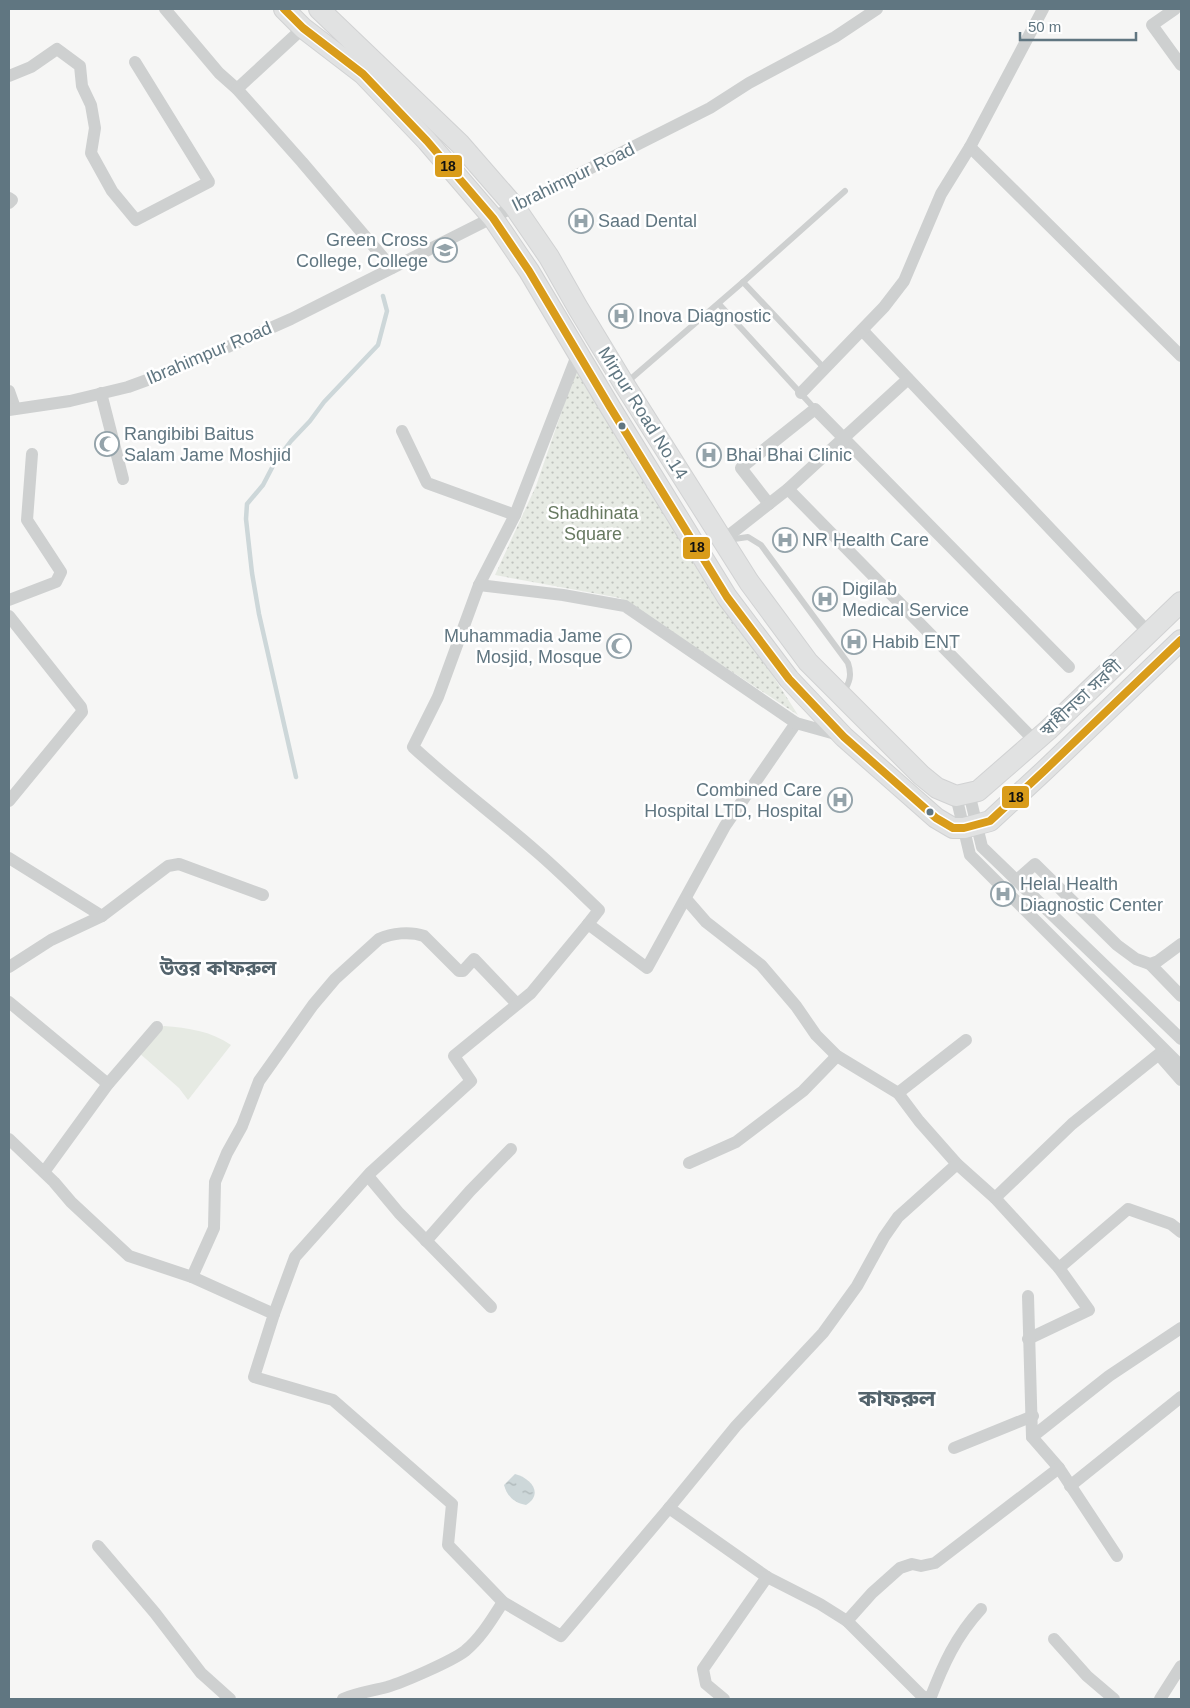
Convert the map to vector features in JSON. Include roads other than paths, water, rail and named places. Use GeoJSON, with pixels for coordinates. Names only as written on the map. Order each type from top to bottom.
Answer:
{"type":"FeatureCollection","features":[{"type":"Feature","properties":{"kind":"main road","name":"Mirpur Road No.14"},"geometry":{"type":"LineString","coordinates":[[284,9],[303,28],[363,74],[427,141],[493,218],[529,271],[727,597],[789,679],[844,737],[936,818],[953,828],[970,826]]}},
{"type":"Feature","properties":{"kind":"main road","name":"Mirpur Road No.14"},"geometry":{"type":"LineString","coordinates":[[319,9],[460,144],[514,206],[549,257],[624,384],[749,582],[808,662],[920,775],[937,788],[968,793]]}},
{"type":"Feature","properties":{"kind":"main road","name":"স্বাধীনতা সরণী"},"geometry":{"type":"LineString","coordinates":[[968,793],[1035,742],[1181,602]]}},
{"type":"Feature","properties":{"kind":"main road","name":"স্বাধীনতা সরণী"},"geometry":{"type":"LineString","coordinates":[[970,826],[990,821],[1181,640]]}},
{"type":"Feature","properties":{"kind":"street"},"geometry":{"type":"LineString","coordinates":[[165,9],[219,73],[237,89],[339,204],[392,268]]}},
{"type":"Feature","properties":{"kind":"street"},"geometry":{"type":"LineString","coordinates":[[801,393],[884,308],[904,281],[941,194],[970,147],[1043,9]]}},
{"type":"Feature","properties":{"kind":"street"},"geometry":{"type":"LineString","coordinates":[[1175,9],[1152,25],[1181,66]]}},
{"type":"Feature","properties":{"kind":"street","name":"Ibrahimpur Road"},"geometry":{"type":"LineString","coordinates":[[12,409],[70,401],[128,387],[214,353],[291,319],[710,108],[835,36],[876,10]]}},
{"type":"Feature","properties":{"kind":"street"},"geometry":{"type":"LineString","coordinates":[[237,89],[303,28]]}},
{"type":"Feature","properties":{"kind":"street"},"geometry":{"type":"LineString","coordinates":[[9,76],[31,66],[57,49],[80,66],[82,86],[91,105],[95,128],[91,153],[112,191],[136,220],[209,182],[135,62]]}},
{"type":"Feature","properties":{"kind":"street"},"geometry":{"type":"LineString","coordinates":[[970,147],[1181,356]]}},
{"type":"Feature","properties":{"kind":"street"},"geometry":{"type":"LineString","coordinates":[[9,198],[12,200],[9,203]]}},
{"type":"Feature","properties":{"kind":"street"},"geometry":{"type":"LineString","coordinates":[[862,330],[1149,633]]}},
{"type":"Feature","properties":{"kind":"street"},"geometry":{"type":"LineString","coordinates":[[578,353],[514,515],[479,585],[438,696],[413,748],[473,800],[538,852],[598,910],[531,993],[454,1056],[471,1081],[368,1176],[295,1257],[254,1376],[334,1400],[452,1504],[448,1545],[503,1602],[561,1636],[736,1426],[824,1333],[857,1286],[884,1237],[898,1217],[957,1164]]}},
{"type":"Feature","properties":{"kind":"street"},"geometry":{"type":"LineString","coordinates":[[723,540],[788,490],[908,379]]}},
{"type":"Feature","properties":{"kind":"street"},"geometry":{"type":"LineString","coordinates":[[9,391],[12,409]]}},
{"type":"Feature","properties":{"kind":"street"},"geometry":{"type":"LineString","coordinates":[[101,393],[124,479]]}},
{"type":"Feature","properties":{"kind":"street"},"geometry":{"type":"LineString","coordinates":[[769,504],[741,468],[815,409],[1069,667]]}},
{"type":"Feature","properties":{"kind":"street"},"geometry":{"type":"LineString","coordinates":[[402,431],[428,483],[514,515]]}},
{"type":"Feature","properties":{"kind":"street"},"geometry":{"type":"LineString","coordinates":[[9,600],[20,598],[56,582],[61,572],[27,520],[32,454]]}},
{"type":"Feature","properties":{"kind":"street"},"geometry":{"type":"LineString","coordinates":[[788,490],[1035,742]]}},
{"type":"Feature","properties":{"kind":"street"},"geometry":{"type":"LineString","coordinates":[[479,585],[563,595],[625,606],[796,723],[844,737]]}},
{"type":"Feature","properties":{"kind":"street"},"geometry":{"type":"LineString","coordinates":[[9,616],[81,706],[82,712],[10,798]]}},
{"type":"Feature","properties":{"kind":"street"},"geometry":{"type":"LineString","coordinates":[[588,924],[648,968],[725,826],[796,723]]}},
{"type":"Feature","properties":{"kind":"street"},"geometry":{"type":"LineString","coordinates":[[968,793],[970,855],[1161,1052],[1181,1080]]}},
{"type":"Feature","properties":{"kind":"street"},"geometry":{"type":"LineString","coordinates":[[970,826],[982,847],[1181,1039]]}},
{"type":"Feature","properties":{"kind":"street"},"geometry":{"type":"LineString","coordinates":[[9,858],[102,916]]}},
{"type":"Feature","properties":{"kind":"street"},"geometry":{"type":"LineString","coordinates":[[9,967],[51,940],[102,916],[168,866],[179,864],[263,895]]}},
{"type":"Feature","properties":{"kind":"street"},"geometry":{"type":"LineString","coordinates":[[1018,880],[1035,864],[1118,945],[1136,959],[1150,964],[1181,996]]}},
{"type":"Feature","properties":{"kind":"street"},"geometry":{"type":"LineString","coordinates":[[686,899],[706,922],[761,965],[796,1006],[816,1035],[837,1056],[898,1093],[919,1121],[957,1164],[995,1198],[1059,1268],[1089,1310],[1028,1339]]}},
{"type":"Feature","properties":{"kind":"street"},"geometry":{"type":"LineString","coordinates":[[192,1276],[214,1228],[214,1182],[242,1126],[259,1081],[313,1005],[335,979],[379,939],[387,935],[416,933],[424,936],[460,972],[474,959],[517,1004]]}},
{"type":"Feature","properties":{"kind":"street"},"geometry":{"type":"LineString","coordinates":[[1150,964],[1158,961],[1181,944]]}},
{"type":"Feature","properties":{"kind":"street"},"geometry":{"type":"LineString","coordinates":[[9,1002],[108,1084]]}},
{"type":"Feature","properties":{"kind":"street"},"geometry":{"type":"LineString","coordinates":[[44,1172],[108,1084],[157,1027]]}},
{"type":"Feature","properties":{"kind":"street"},"geometry":{"type":"LineString","coordinates":[[898,1093],[966,1040]]}},
{"type":"Feature","properties":{"kind":"street"},"geometry":{"type":"LineString","coordinates":[[1161,1052],[1181,1066]]}},
{"type":"Feature","properties":{"kind":"street"},"geometry":{"type":"LineString","coordinates":[[995,1198],[1072,1124],[1161,1052]]}},
{"type":"Feature","properties":{"kind":"street"},"geometry":{"type":"LineString","coordinates":[[689,1163],[736,1142],[803,1090],[837,1056]]}},
{"type":"Feature","properties":{"kind":"street"},"geometry":{"type":"LineString","coordinates":[[9,1139],[44,1172],[71,1202],[129,1256],[192,1276],[274,1314]]}},
{"type":"Feature","properties":{"kind":"street"},"geometry":{"type":"LineString","coordinates":[[426,1241],[470,1191],[511,1149]]}},
{"type":"Feature","properties":{"kind":"street"},"geometry":{"type":"LineString","coordinates":[[368,1176],[399,1213],[491,1307]]}},
{"type":"Feature","properties":{"kind":"street"},"geometry":{"type":"LineString","coordinates":[[1059,1268],[1128,1209],[1171,1224],[1181,1232]]}},
{"type":"Feature","properties":{"kind":"street"},"geometry":{"type":"LineString","coordinates":[[1028,1296],[1032,1437],[1059,1468],[1117,1556]]}},
{"type":"Feature","properties":{"kind":"street"},"geometry":{"type":"LineString","coordinates":[[1032,1437],[1108,1376],[1181,1328]]}},
{"type":"Feature","properties":{"kind":"street"},"geometry":{"type":"LineString","coordinates":[[1070,1486],[1181,1397]]}},
{"type":"Feature","properties":{"kind":"street"},"geometry":{"type":"LineString","coordinates":[[954,1448],[1032,1416]]}},
{"type":"Feature","properties":{"kind":"street"},"geometry":{"type":"LineString","coordinates":[[847,1621],[872,1593],[900,1568],[912,1564],[921,1566],[935,1563],[1059,1468]]}},
{"type":"Feature","properties":{"kind":"street"},"geometry":{"type":"LineString","coordinates":[[669,1508],[767,1577],[820,1604],[847,1621],[922,1696],[931,1699],[944,1662],[966,1624],[981,1609]]}},
{"type":"Feature","properties":{"kind":"street"},"geometry":{"type":"LineString","coordinates":[[98,1546],[155,1613],[201,1673],[230,1699]]}},
{"type":"Feature","properties":{"kind":"street"},"geometry":{"type":"LineString","coordinates":[[724,1699],[706,1684],[703,1669],[767,1577]]}},
{"type":"Feature","properties":{"kind":"street"},"geometry":{"type":"LineString","coordinates":[[343,1699],[390,1686],[429,1670],[464,1652],[475,1642],[503,1602]]}},
{"type":"Feature","properties":{"kind":"street"},"geometry":{"type":"LineString","coordinates":[[1054,1639],[1087,1676],[1114,1699]]}},
{"type":"Feature","properties":{"kind":"street"},"geometry":{"type":"LineString","coordinates":[[1160,1699],[1181,1666]]}},
{"type":"Feature","properties":{"kind":"lane"},"geometry":{"type":"LineString","coordinates":[[624,384],[719,304],[845,191]]}},
{"type":"Feature","properties":{"kind":"lane"},"geometry":{"type":"LineString","coordinates":[[743,282],[825,369]]}},
{"type":"Feature","properties":{"kind":"lane"},"geometry":{"type":"LineString","coordinates":[[719,304],[815,409]]}},
{"type":"Feature","properties":{"kind":"lane"},"geometry":{"type":"LineString","coordinates":[[723,540],[748,537],[761,545],[848,663],[851,672],[849,684],[842,696]]}},
{"type":"Feature","properties":{"kind":"water"},"geometry":{"type":"Polygon","coordinates":[[[515,1474],[526,1479],[535,1491],[531,1501],[526,1505],[515,1501],[505,1489],[504,1485],[515,1474]]]}},
{"type":"Feature","properties":{"kind":"waterway"},"geometry":{"type":"LineString","coordinates":[[296,777],[259,614],[246,519],[247,504],[263,485],[275,462],[291,441],[310,421],[324,402],[378,345],[387,311],[383,296]]}},
{"type":"Feature","properties":{"kind":"place","name":"Saad Dental"},"geometry":{"type":"Point","coordinates":[581,221]}},
{"type":"Feature","properties":{"kind":"place","name":"Green Cross College, College"},"geometry":{"type":"Point","coordinates":[445,250]}},
{"type":"Feature","properties":{"kind":"place","name":"Inova Diagnostic"},"geometry":{"type":"Point","coordinates":[621,316]}},
{"type":"Feature","properties":{"kind":"place","name":"Rangibibi Baitus Salam Jame Moshjid"},"geometry":{"type":"Point","coordinates":[107,444]}},
{"type":"Feature","properties":{"kind":"place","name":"Bhai Bhai Clinic"},"geometry":{"type":"Point","coordinates":[709,455]}},
{"type":"Feature","properties":{"kind":"place","name":"NR Health Care"},"geometry":{"type":"Point","coordinates":[785,540]}},
{"type":"Feature","properties":{"kind":"place","name":"Digilab Medical Service"},"geometry":{"type":"Point","coordinates":[825,599]}},
{"type":"Feature","properties":{"kind":"place","name":"Habib ENT"},"geometry":{"type":"Point","coordinates":[854,642]}},
{"type":"Feature","properties":{"kind":"place","name":"Muhammadia Jame Mosjid, Mosque"},"geometry":{"type":"Point","coordinates":[619,646]}},
{"type":"Feature","properties":{"kind":"place","name":"Combined Care Hospital LTD, Hospital"},"geometry":{"type":"Point","coordinates":[840,800]}},
{"type":"Feature","properties":{"kind":"place","name":"Helal Health Diagnostic Center"},"geometry":{"type":"Point","coordinates":[1003,894]}},
{"type":"Feature","properties":{"kind":"district","name":"উত্তর কাফরুল"},"geometry":{"type":"Point","coordinates":[218,968]}},
{"type":"Feature","properties":{"kind":"district","name":"কাফরুল"},"geometry":{"type":"Point","coordinates":[897,1398]}},
{"type":"Feature","properties":{"kind":"park label","name":"Shadhinata Square"},"geometry":{"type":"Point","coordinates":[593,523]}}]}
